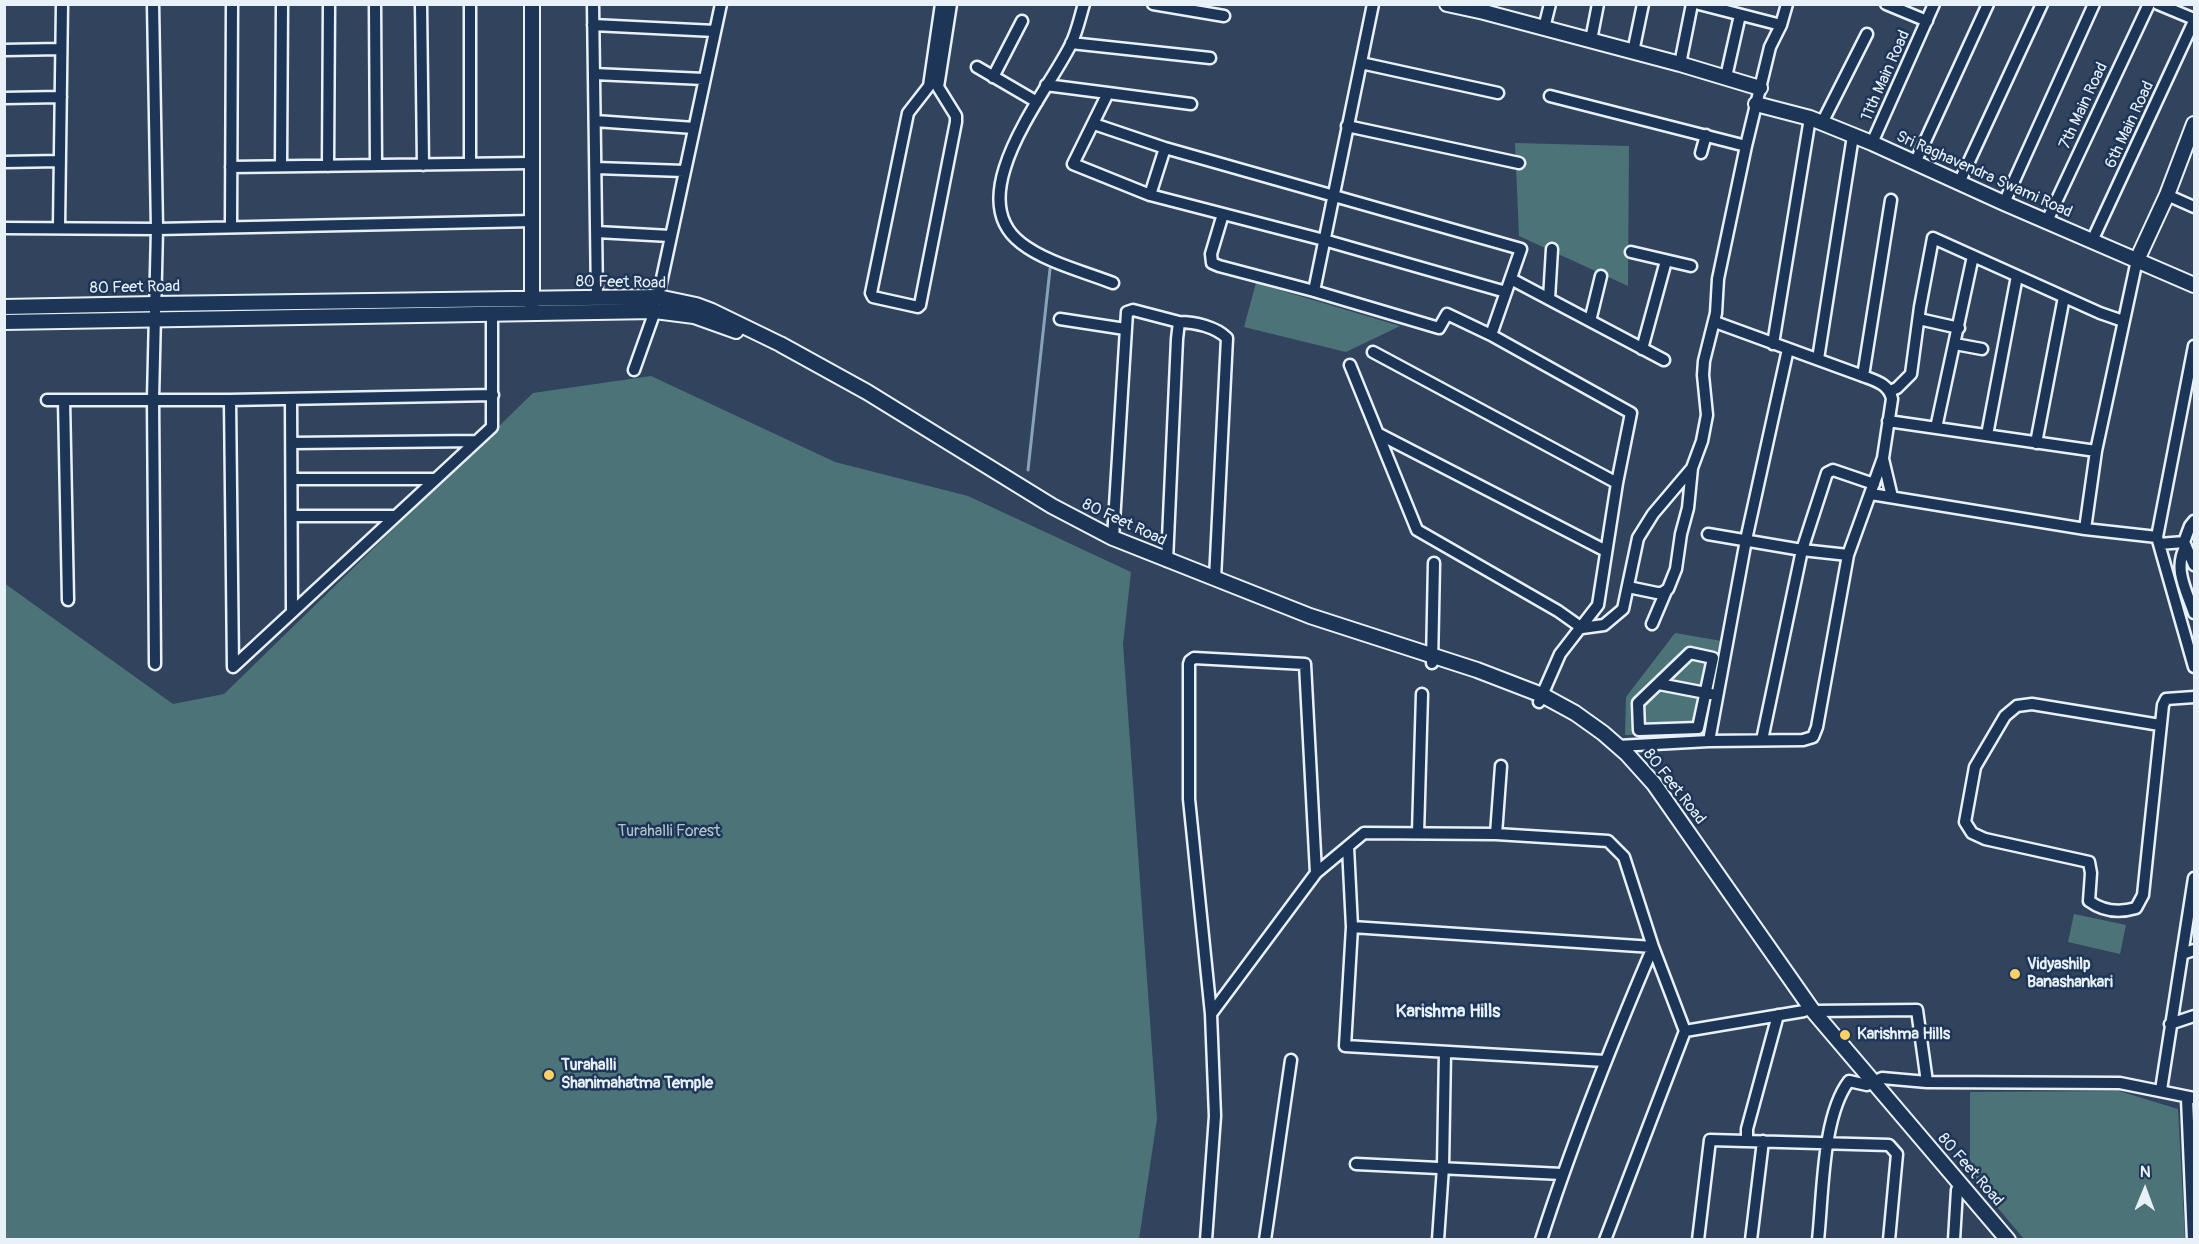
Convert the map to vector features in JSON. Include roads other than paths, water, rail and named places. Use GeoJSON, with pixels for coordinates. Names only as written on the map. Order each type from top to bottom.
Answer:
{"type":"FeatureCollection","features":[{"type":"Feature","properties":{"kind":"main road"},"geometry":{"type":"LineString","coordinates":[[532,4],[532,314]]}},
{"type":"Feature","properties":{"kind":"main road"},"geometry":{"type":"LineString","coordinates":[[1447,4],[1591,40],[1760,88]]}},
{"type":"Feature","properties":{"kind":"main road","name":"Sri Raghavendra Swami Road"},"geometry":{"type":"LineString","coordinates":[[1756,104],[1816,121],[1872,143],[1915,164],[2194,285]]}},
{"type":"Feature","properties":{"kind":"main road"},"geometry":{"type":"LineString","coordinates":[[2137,260],[2192,136]]}},
{"type":"Feature","properties":{"kind":"main road","name":"80 Feet Road"},"geometry":{"type":"LineString","coordinates":[[4,308],[597,298],[657,304],[707,320],[763,343],[867,392],[1052,506],[1113,538],[1310,616],[1540,699],[1582,718],[1618,746],[1641,769],[1668,802],[1808,1011]]}},
{"type":"Feature","properties":{"kind":"main road","name":"80 Feet Road"},"geometry":{"type":"LineString","coordinates":[[4,322],[532,314],[657,304]]}},
{"type":"Feature","properties":{"kind":"main road","name":"80 Feet Road"},"geometry":{"type":"LineString","coordinates":[[809,365],[1048,512],[1109,545],[1308,623],[1433,660]]}},
{"type":"Feature","properties":{"kind":"main road","name":"80 Feet Road"},"geometry":{"type":"LineString","coordinates":[[1540,699],[1599,739],[1622,759],[1649,789],[1808,1011],[1999,1239]]}},
{"type":"Feature","properties":{"kind":"main road","name":"80 Feet Road"},"geometry":{"type":"LineString","coordinates":[[1870,1083],[2008,1239]]}},
{"type":"Feature","properties":{"kind":"street"},"geometry":{"type":"LineString","coordinates":[[59,227],[62,4]]}},
{"type":"Feature","properties":{"kind":"street"},"geometry":{"type":"LineString","coordinates":[[153,4],[157,229],[153,399],[155,664]]}},
{"type":"Feature","properties":{"kind":"street"},"geometry":{"type":"LineString","coordinates":[[231,226],[232,4]]}},
{"type":"Feature","properties":{"kind":"street"},"geometry":{"type":"LineString","coordinates":[[281,166],[282,4]]}},
{"type":"Feature","properties":{"kind":"street"},"geometry":{"type":"LineString","coordinates":[[328,166],[329,4]]}},
{"type":"Feature","properties":{"kind":"street"},"geometry":{"type":"LineString","coordinates":[[375,4],[376,165]]}},
{"type":"Feature","properties":{"kind":"street"},"geometry":{"type":"LineString","coordinates":[[421,4],[423,165]]}},
{"type":"Feature","properties":{"kind":"street"},"geometry":{"type":"LineString","coordinates":[[470,4],[470,164]]}},
{"type":"Feature","properties":{"kind":"street"},"geometry":{"type":"LineString","coordinates":[[593,4],[597,298]]}},
{"type":"Feature","properties":{"kind":"street"},"geometry":{"type":"LineString","coordinates":[[634,370],[657,304],[721,4]]}},
{"type":"Feature","properties":{"kind":"street"},"geometry":{"type":"LineString","coordinates":[[941,4],[936,62],[938,87],[956,116],[956,122],[918,307],[873,297],[871,293],[908,113],[929,86],[936,62],[951,4]]}},
{"type":"Feature","properties":{"kind":"street"},"geometry":{"type":"LineString","coordinates":[[1084,4],[1071,43],[1005,162],[999,195],[1001,212],[1008,230],[1020,242],[1036,253],[1113,283]]}},
{"type":"Feature","properties":{"kind":"street"},"geometry":{"type":"LineString","coordinates":[[1154,4],[1224,16]]}},
{"type":"Feature","properties":{"kind":"street"},"geometry":{"type":"LineString","coordinates":[[1314,291],[1373,4]]}},
{"type":"Feature","properties":{"kind":"street"},"geometry":{"type":"LineString","coordinates":[[1544,28],[1550,4]]}},
{"type":"Feature","properties":{"kind":"street"},"geometry":{"type":"LineString","coordinates":[[1591,40],[1598,4]]}},
{"type":"Feature","properties":{"kind":"street"},"geometry":{"type":"LineString","coordinates":[[1633,52],[1643,4]]}},
{"type":"Feature","properties":{"kind":"street"},"geometry":{"type":"LineString","coordinates":[[1680,64],[1692,4]]}},
{"type":"Feature","properties":{"kind":"street"},"geometry":{"type":"LineString","coordinates":[[1699,4],[1781,25]]}},
{"type":"Feature","properties":{"kind":"street"},"geometry":{"type":"LineString","coordinates":[[1652,624],[1676,569],[1681,534],[1691,496],[1692,468],[1705,427],[1704,361],[1715,322],[1718,279],[1770,47],[1781,25],[1787,4]]}},
{"type":"Feature","properties":{"kind":"street"},"geometry":{"type":"LineString","coordinates":[[1886,4],[1927,21]]}},
{"type":"Feature","properties":{"kind":"street","name":"11th Main Road"},"geometry":{"type":"LineString","coordinates":[[1872,143],[1934,4]]}},
{"type":"Feature","properties":{"kind":"street"},"geometry":{"type":"LineString","coordinates":[[1915,164],[1988,4]]}},
{"type":"Feature","properties":{"kind":"street"},"geometry":{"type":"LineString","coordinates":[[1959,183],[2042,4]]}},
{"type":"Feature","properties":{"kind":"street"},"geometry":{"type":"LineString","coordinates":[[2004,203],[2094,4]]}},
{"type":"Feature","properties":{"kind":"street","name":"7th Main Road"},"geometry":{"type":"LineString","coordinates":[[2047,221],[2148,4]]}},
{"type":"Feature","properties":{"kind":"street"},"geometry":{"type":"LineString","coordinates":[[2158,4],[2178,8],[2194,20]]}},
{"type":"Feature","properties":{"kind":"street"},"geometry":{"type":"LineString","coordinates":[[1726,77],[1740,15]]}},
{"type":"Feature","properties":{"kind":"street","name":"6th Main Road"},"geometry":{"type":"LineString","coordinates":[[2092,241],[2194,20]]}},
{"type":"Feature","properties":{"kind":"street"},"geometry":{"type":"LineString","coordinates":[[993,77],[1022,21]]}},
{"type":"Feature","properties":{"kind":"street"},"geometry":{"type":"LineString","coordinates":[[593,25],[715,31]]}},
{"type":"Feature","properties":{"kind":"street"},"geometry":{"type":"LineString","coordinates":[[1773,344],[1816,121],[1867,34]]}},
{"type":"Feature","properties":{"kind":"street"},"geometry":{"type":"LineString","coordinates":[[1071,43],[1210,58]]}},
{"type":"Feature","properties":{"kind":"street"},"geometry":{"type":"LineString","coordinates":[[4,50],[61,49]]}},
{"type":"Feature","properties":{"kind":"street"},"geometry":{"type":"LineString","coordinates":[[1361,63],[1498,93]]}},
{"type":"Feature","properties":{"kind":"street"},"geometry":{"type":"LineString","coordinates":[[976,68],[1037,102]]}},
{"type":"Feature","properties":{"kind":"street"},"geometry":{"type":"LineString","coordinates":[[594,74],[704,79]]}},
{"type":"Feature","properties":{"kind":"street"},"geometry":{"type":"LineString","coordinates":[[1046,85],[1191,104]]}},
{"type":"Feature","properties":{"kind":"street"},"geometry":{"type":"LineString","coordinates":[[1108,93],[1073,164],[1150,195],[1324,240],[1506,292]]}},
{"type":"Feature","properties":{"kind":"street"},"geometry":{"type":"LineString","coordinates":[[1550,96],[1746,146]]}},
{"type":"Feature","properties":{"kind":"street"},"geometry":{"type":"LineString","coordinates":[[4,98],[61,97]]}},
{"type":"Feature","properties":{"kind":"street"},"geometry":{"type":"LineString","coordinates":[[595,121],[694,128]]}},
{"type":"Feature","properties":{"kind":"street"},"geometry":{"type":"LineString","coordinates":[[1094,124],[1165,148],[1521,249],[1491,334]]}},
{"type":"Feature","properties":{"kind":"street"},"geometry":{"type":"LineString","coordinates":[[1347,126],[1519,163]]}},
{"type":"Feature","properties":{"kind":"street"},"geometry":{"type":"LineString","coordinates":[[1701,153],[1706,135]]}},
{"type":"Feature","properties":{"kind":"street"},"geometry":{"type":"LineString","coordinates":[[1818,359],[1853,136]]}},
{"type":"Feature","properties":{"kind":"street"},"geometry":{"type":"LineString","coordinates":[[1150,195],[1165,148]]}},
{"type":"Feature","properties":{"kind":"street"},"geometry":{"type":"LineString","coordinates":[[4,162],[60,161]]}},
{"type":"Feature","properties":{"kind":"street"},"geometry":{"type":"LineString","coordinates":[[231,167],[531,163]]}},
{"type":"Feature","properties":{"kind":"street"},"geometry":{"type":"LineString","coordinates":[[596,168],[684,171]]}},
{"type":"Feature","properties":{"kind":"street"},"geometry":{"type":"LineString","coordinates":[[2167,195],[2194,207]]}},
{"type":"Feature","properties":{"kind":"street"},"geometry":{"type":"LineString","coordinates":[[1863,376],[1891,200]]}},
{"type":"Feature","properties":{"kind":"street"},"geometry":{"type":"LineString","coordinates":[[1223,214],[1211,254],[1212,263],[1439,328],[1448,314],[1491,334],[1631,413],[1617,483],[1598,605],[1560,654],[1540,699]]}},
{"type":"Feature","properties":{"kind":"street"},"geometry":{"type":"LineString","coordinates":[[4,228],[157,229],[532,221]]}},
{"type":"Feature","properties":{"kind":"street"},"geometry":{"type":"LineString","coordinates":[[597,232],[670,236]]}},
{"type":"Feature","properties":{"kind":"street"},"geometry":{"type":"LineString","coordinates":[[1890,391],[1897,388],[1911,374],[1933,238],[2123,321]]}},
{"type":"Feature","properties":{"kind":"street"},"geometry":{"type":"LineString","coordinates":[[1549,299],[1552,249]]}},
{"type":"Feature","properties":{"kind":"street"},"geometry":{"type":"LineString","coordinates":[[1631,252],[1691,266]]}},
{"type":"Feature","properties":{"kind":"street"},"geometry":{"type":"LineString","coordinates":[[1936,428],[1973,255]]}},
{"type":"Feature","properties":{"kind":"street"},"geometry":{"type":"LineString","coordinates":[[2085,529],[2096,451],[2137,260]]}},
{"type":"Feature","properties":{"kind":"street"},"geometry":{"type":"LineString","coordinates":[[1642,349],[1666,261]]}},
{"type":"Feature","properties":{"kind":"street"},"geometry":{"type":"LineString","coordinates":[[1590,321],[1601,276]]}},
{"type":"Feature","properties":{"kind":"street"},"geometry":{"type":"LineString","coordinates":[[1987,435],[2017,276]]}},
{"type":"Feature","properties":{"kind":"street"},"geometry":{"type":"LineString","coordinates":[[1511,279],[1664,360]]}},
{"type":"Feature","properties":{"kind":"street"},"geometry":{"type":"LineString","coordinates":[[2036,442],[2064,297]]}},
{"type":"Feature","properties":{"kind":"street"},"geometry":{"type":"LineString","coordinates":[[1113,538],[1127,312],[1130,310],[1179,322],[1191,322],[1221,332],[1227,338],[1215,579]]}},
{"type":"Feature","properties":{"kind":"street"},"geometry":{"type":"LineString","coordinates":[[230,400],[233,667],[492,427],[492,315]]}},
{"type":"Feature","properties":{"kind":"street"},"geometry":{"type":"LineString","coordinates":[[1060,319],[1125,329]]}},
{"type":"Feature","properties":{"kind":"street"},"geometry":{"type":"LineString","coordinates":[[1919,319],[1959,328]]}},
{"type":"Feature","properties":{"kind":"street"},"geometry":{"type":"LineString","coordinates":[[1167,561],[1179,322]]}},
{"type":"Feature","properties":{"kind":"street"},"geometry":{"type":"LineString","coordinates":[[1618,746],[1709,741],[1803,740],[1813,737],[1817,727],[1848,555],[1883,458],[1892,399],[1890,391],[1880,383],[1863,376],[1715,322]]}},
{"type":"Feature","properties":{"kind":"street"},"geometry":{"type":"LineString","coordinates":[[1955,344],[1982,349]]}},
{"type":"Feature","properties":{"kind":"street"},"geometry":{"type":"LineString","coordinates":[[2194,346],[2158,541],[2194,667]]}},
{"type":"Feature","properties":{"kind":"street"},"geometry":{"type":"LineString","coordinates":[[1709,741],[1746,540],[1788,349]]}},
{"type":"Feature","properties":{"kind":"street"},"geometry":{"type":"LineString","coordinates":[[1373,352],[1617,483]]}},
{"type":"Feature","properties":{"kind":"street"},"geometry":{"type":"LineString","coordinates":[[1350,365],[1417,530],[1558,611],[1582,628],[1604,626],[1623,609],[1638,538],[1653,514],[1692,468]]}},
{"type":"Feature","properties":{"kind":"street"},"geometry":{"type":"LineString","coordinates":[[47,400],[230,400],[493,395]]}},
{"type":"Feature","properties":{"kind":"street"},"geometry":{"type":"LineString","coordinates":[[291,399],[292,610]]}},
{"type":"Feature","properties":{"kind":"street"},"geometry":{"type":"LineString","coordinates":[[64,400],[68,600]]}},
{"type":"Feature","properties":{"kind":"street"},"geometry":{"type":"LineString","coordinates":[[1888,421],[2096,451]]}},
{"type":"Feature","properties":{"kind":"street"},"geometry":{"type":"LineString","coordinates":[[1379,434],[1606,551]]}},
{"type":"Feature","properties":{"kind":"street"},"geometry":{"type":"LineString","coordinates":[[292,443],[477,441]]}},
{"type":"Feature","properties":{"kind":"street"},"geometry":{"type":"LineString","coordinates":[[1883,458],[1892,497]]}},
{"type":"Feature","properties":{"kind":"street"},"geometry":{"type":"LineString","coordinates":[[1762,740],[1802,550],[1828,472],[1833,470],[1892,497],[2185,544]]}},
{"type":"Feature","properties":{"kind":"street"},"geometry":{"type":"LineString","coordinates":[[292,479],[435,479]]}},
{"type":"Feature","properties":{"kind":"street"},"geometry":{"type":"LineString","coordinates":[[292,516],[394,516]]}},
{"type":"Feature","properties":{"kind":"street"},"geometry":{"type":"LineString","coordinates":[[2194,521],[2190,526],[2180,556],[2180,572],[2194,613]]}},
{"type":"Feature","properties":{"kind":"street"},"geometry":{"type":"LineString","coordinates":[[1708,534],[1802,550],[1848,555]]}},
{"type":"Feature","properties":{"kind":"street"},"geometry":{"type":"LineString","coordinates":[[2185,544],[2194,565]]}},
{"type":"Feature","properties":{"kind":"street"},"geometry":{"type":"LineString","coordinates":[[1433,660],[1434,563]]}},
{"type":"Feature","properties":{"kind":"street"},"geometry":{"type":"LineString","coordinates":[[1628,587],[1657,593],[1666,591]]}},
{"type":"Feature","properties":{"kind":"street"},"geometry":{"type":"LineString","coordinates":[[1690,652],[1713,657],[1706,693],[1698,728],[1639,730],[1638,704],[1690,652]]}},
{"type":"Feature","properties":{"kind":"street"},"geometry":{"type":"LineString","coordinates":[[1206,1239],[1215,1116],[1211,1014],[1189,799],[1189,664],[1194,658],[1305,664],[1316,873]]}},
{"type":"Feature","properties":{"kind":"street"},"geometry":{"type":"LineString","coordinates":[[1659,684],[1718,695]]}},
{"type":"Feature","properties":{"kind":"street"},"geometry":{"type":"LineString","coordinates":[[1418,833],[1422,694]]}},
{"type":"Feature","properties":{"kind":"street"},"geometry":{"type":"LineString","coordinates":[[2160,725],[2032,704],[2017,706],[2005,716],[1975,767],[1965,822],[1972,833],[1985,839],[2089,862],[2089,901],[2097,907],[2120,912],[2136,908],[2143,895],[2163,705],[2166,699],[2194,697]]}},
{"type":"Feature","properties":{"kind":"street"},"geometry":{"type":"LineString","coordinates":[[1496,834],[1501,766]]}},
{"type":"Feature","properties":{"kind":"street"},"geometry":{"type":"LineString","coordinates":[[1211,1014],[1316,873],[1364,834],[1496,834],[1608,841],[1624,857],[1653,946],[1685,1031],[1605,1239]]}},
{"type":"Feature","properties":{"kind":"street"},"geometry":{"type":"LineString","coordinates":[[1348,847],[1352,927],[1345,1046],[1605,1061]]}},
{"type":"Feature","properties":{"kind":"street"},"geometry":{"type":"LineString","coordinates":[[2161,1090],[2194,878]]}},
{"type":"Feature","properties":{"kind":"street"},"geometry":{"type":"LineString","coordinates":[[1352,927],[1653,946]]}},
{"type":"Feature","properties":{"kind":"street"},"geometry":{"type":"LineString","coordinates":[[1541,1239],[1562,1174],[1605,1061],[1653,946]]}},
{"type":"Feature","properties":{"kind":"street"},"geometry":{"type":"LineString","coordinates":[[2182,954],[2194,950]]}},
{"type":"Feature","properties":{"kind":"street"},"geometry":{"type":"LineString","coordinates":[[1685,1031],[1808,1011],[1917,1010],[1927,1082]]}},
{"type":"Feature","properties":{"kind":"street"},"geometry":{"type":"LineString","coordinates":[[1747,1141],[1747,1129],[1778,1015]]}},
{"type":"Feature","properties":{"kind":"street"},"geometry":{"type":"LineString","coordinates":[[2170,1024],[2194,1017]]}},
{"type":"Feature","properties":{"kind":"street"},"geometry":{"type":"LineString","coordinates":[[1438,1239],[1443,1167],[1445,1052]]}},
{"type":"Feature","properties":{"kind":"street"},"geometry":{"type":"LineString","coordinates":[[1265,1239],[1291,1060]]}},
{"type":"Feature","properties":{"kind":"street"},"geometry":{"type":"LineString","coordinates":[[1818,1239],[1827,1144],[1840,1092],[1849,1081],[1870,1083],[1882,1078],[1927,1082],[2120,1083],[2191,1098],[2193,1239]]}},
{"type":"Feature","properties":{"kind":"street"},"geometry":{"type":"LineString","coordinates":[[1698,1239],[1710,1140],[1889,1144],[1897,1154],[1889,1239]]}},
{"type":"Feature","properties":{"kind":"street"},"geometry":{"type":"LineString","coordinates":[[1751,1239],[1763,1141]]}},
{"type":"Feature","properties":{"kind":"street"},"geometry":{"type":"LineString","coordinates":[[1356,1164],[1562,1174]]}},
{"type":"Feature","properties":{"kind":"street"},"geometry":{"type":"LineString","coordinates":[[1954,1239],[1957,1190]]}},
{"type":"Feature","properties":{"kind":"waterway"},"geometry":{"type":"LineString","coordinates":[[1028,470],[1050,269]]}},
{"type":"Feature","properties":{"kind":"place","name":"Vidyashilp Banashankari"},"geometry":{"type":"Point","coordinates":[2015,974]}},
{"type":"Feature","properties":{"kind":"place","name":"Karishma Hills"},"geometry":{"type":"Point","coordinates":[1845,1035]}},
{"type":"Feature","properties":{"kind":"place","name":"Turahalli Shanimahatma Temple"},"geometry":{"type":"Point","coordinates":[549,1075]}},
{"type":"Feature","properties":{"kind":"district","name":"Karishma Hills"},"geometry":{"type":"Point","coordinates":[1448,1012]}},
{"type":"Feature","properties":{"kind":"park label","name":"Turahalli Forest"},"geometry":{"type":"Point","coordinates":[669,832]}}]}
